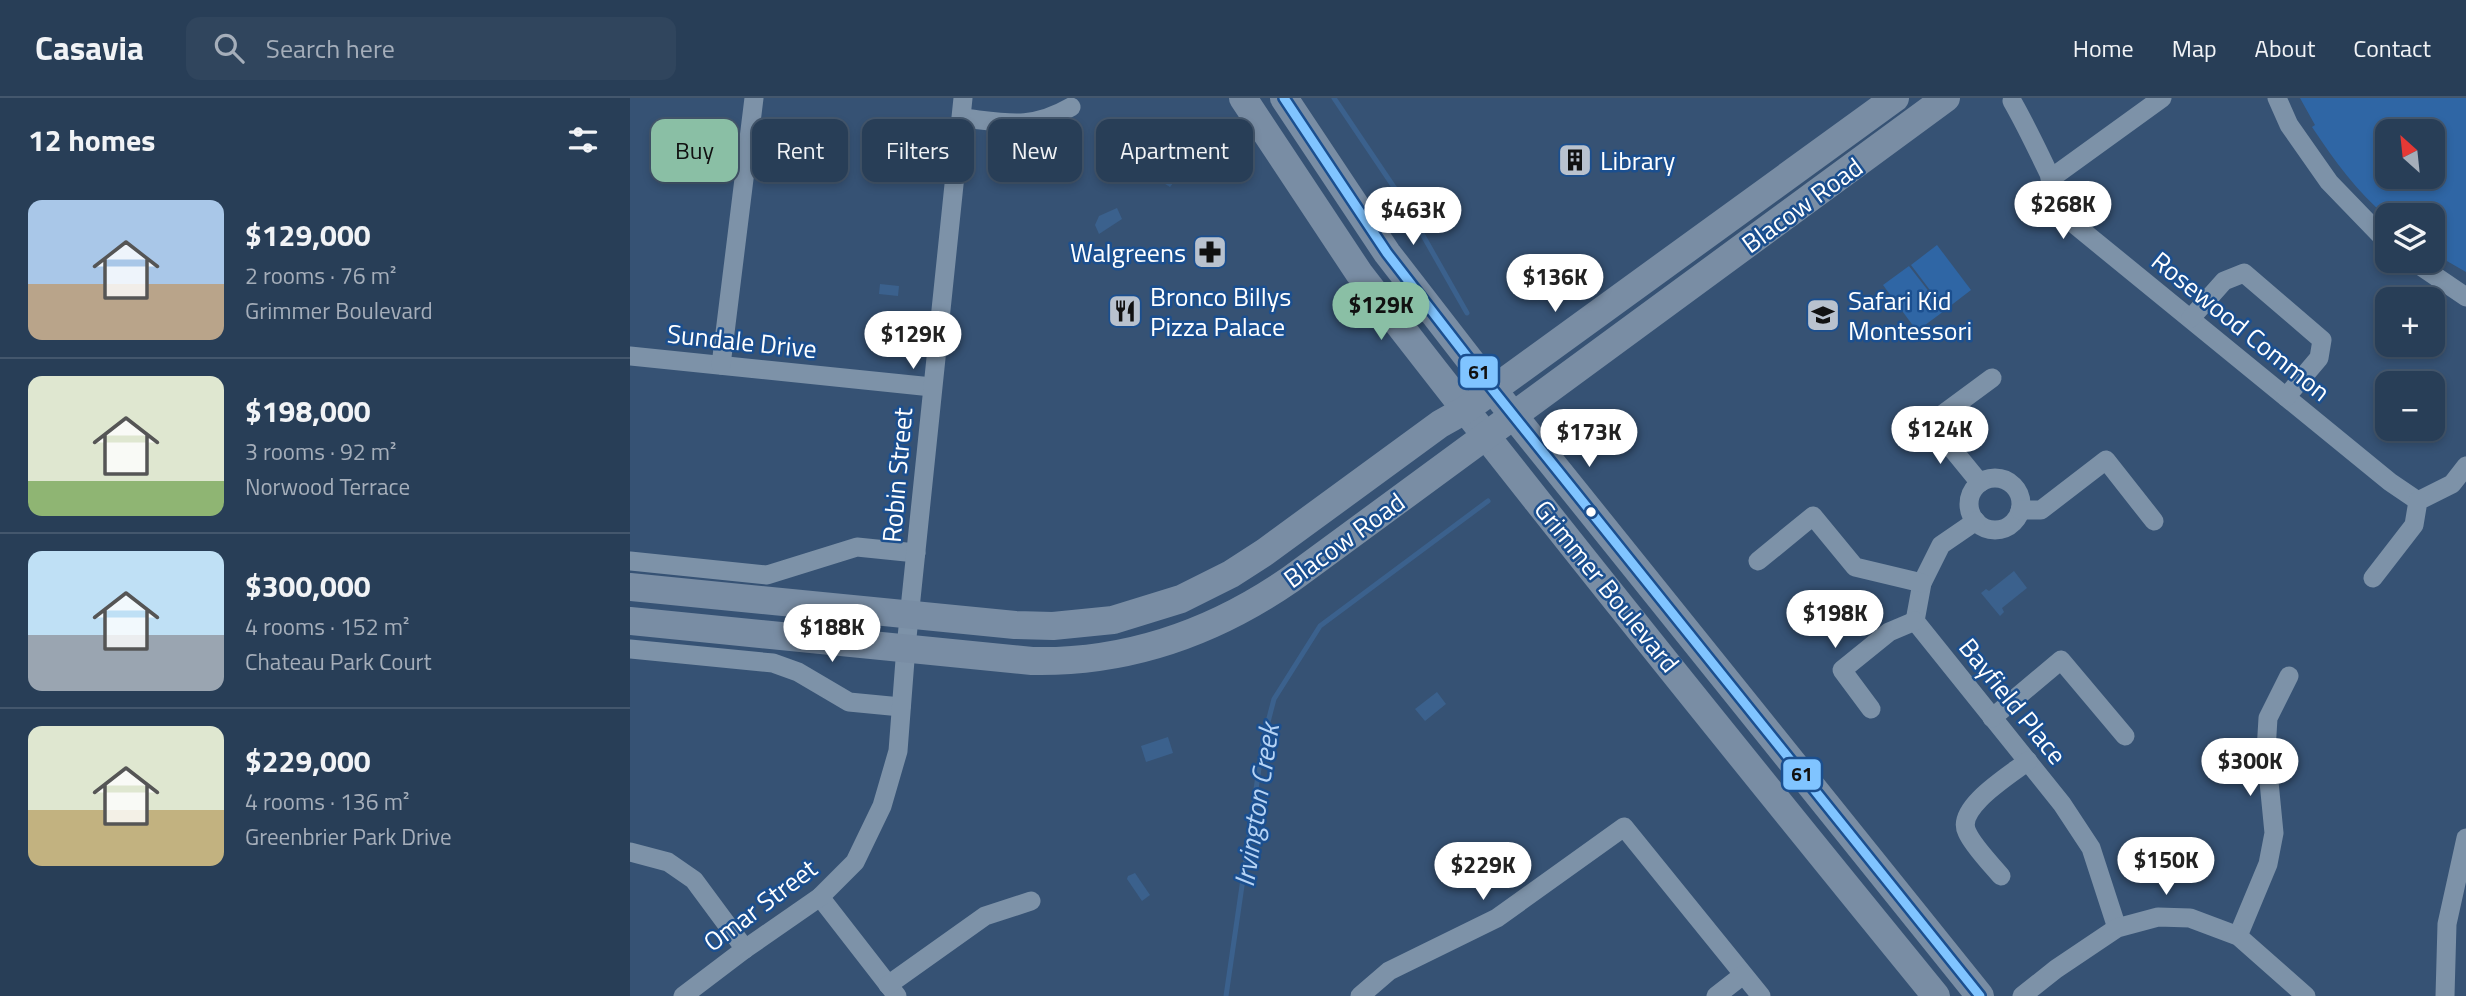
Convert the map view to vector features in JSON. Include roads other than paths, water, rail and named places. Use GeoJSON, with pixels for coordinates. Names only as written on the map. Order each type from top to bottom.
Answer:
{"type":"FeatureCollection","features":[{"type":"Feature","properties":{"kind":"main road","name":"Grimmer Boulevard"},"geometry":{"type":"LineString","coordinates":[[1243,98],[1359,273],[1465,410],[1936,996]]}},
{"type":"Feature","properties":{"kind":"main road","name":"Grimmer Boulevard"},"geometry":{"type":"LineString","coordinates":[[1284,98],[1387,253],[1493,390],[1980,996]]}},
{"type":"Feature","properties":{"kind":"main road","name":"Blacow Road"},"geometry":{"type":"LineString","coordinates":[[630,587],[909,615],[1054,626],[1113,620],[1172,602],[1215,583],[1249,563],[1440,424],[1493,390],[1895,98]]}},
{"type":"Feature","properties":{"kind":"main road","name":"Blacow Road"},"geometry":{"type":"LineString","coordinates":[[630,621],[1052,662],[1113,655],[1174,640],[1227,618],[1275,590],[1946,98]]}},
{"type":"Feature","properties":{"kind":"street"},"geometry":{"type":"LineString","coordinates":[[720,365],[754,98]]}},
{"type":"Feature","properties":{"kind":"street"},"geometry":{"type":"LineString","coordinates":[[2050,179],[2162,98]]}},
{"type":"Feature","properties":{"kind":"street"},"geometry":{"type":"LineString","coordinates":[[2277,98],[2289,125],[2329,182],[2375,230]]}},
{"type":"Feature","properties":{"kind":"street","name":"Rosewood Common"},"geometry":{"type":"LineString","coordinates":[[2012,101],[2033,137],[2050,179],[2074,224],[2390,482],[2418,501]]}},
{"type":"Feature","properties":{"kind":"street"},"geometry":{"type":"LineString","coordinates":[[963,108],[1014,124],[1049,119],[1072,107]]}},
{"type":"Feature","properties":{"kind":"street","name":"Robin Street"},"geometry":{"type":"LineString","coordinates":[[906,647],[963,108]]}},
{"type":"Feature","properties":{"kind":"street"},"geometry":{"type":"LineString","coordinates":[[2191,318],[2224,281],[2244,273],[2322,340],[2319,358],[2286,397]]}},
{"type":"Feature","properties":{"kind":"street"},"geometry":{"type":"LineString","coordinates":[[2431,273],[2466,297]]}},
{"type":"Feature","properties":{"kind":"street","name":"Sundale Drive"},"geometry":{"type":"LineString","coordinates":[[630,356],[932,387]]}},
{"type":"Feature","properties":{"kind":"street"},"geometry":{"type":"LineString","coordinates":[[1980,483],[1931,423],[1992,378]]}},
{"type":"Feature","properties":{"kind":"street"},"geometry":{"type":"LineString","coordinates":[[2020,510],[2041,510],[2106,460],[2154,521]]}},
{"type":"Feature","properties":{"kind":"street"},"geometry":{"type":"LineString","coordinates":[[2373,578],[2414,526],[2418,501],[2452,484],[2466,466]]}},
{"type":"Feature","properties":{"kind":"street"},"geometry":{"type":"LineString","coordinates":[[1996,478],[2012,484],[2021,498],[2020,510],[2014,522],[1999,530],[1982,526],[1971,514],[1970,497],[1980,483],[1996,478]]}},
{"type":"Feature","properties":{"kind":"street"},"geometry":{"type":"LineString","coordinates":[[1758,561],[1813,516],[1855,567],[1922,583]]}},
{"type":"Feature","properties":{"kind":"street"},"geometry":{"type":"LineString","coordinates":[[1871,709],[1842,670],[1889,632],[1915,621],[1922,583],[1941,545],[1976,521]]}},
{"type":"Feature","properties":{"kind":"street"},"geometry":{"type":"LineString","coordinates":[[630,561],[767,575],[857,547],[916,553]]}},
{"type":"Feature","properties":{"kind":"street","name":"Bayfield Place"},"geometry":{"type":"LineString","coordinates":[[1915,621],[2062,804],[2091,848],[2117,928]]}},
{"type":"Feature","properties":{"kind":"street","name":"Omar Street"},"geometry":{"type":"LineString","coordinates":[[683,996],[820,897],[855,862],[882,806],[898,751],[906,647]]}},
{"type":"Feature","properties":{"kind":"street"},"geometry":{"type":"LineString","coordinates":[[630,649],[773,663],[798,672],[849,702],[901,707]]}},
{"type":"Feature","properties":{"kind":"street"},"geometry":{"type":"LineString","coordinates":[[1992,718],[2062,660],[2125,736]]}},
{"type":"Feature","properties":{"kind":"street"},"geometry":{"type":"LineString","coordinates":[[2238,936],[2268,864],[2274,833],[2266,751],[2268,718],[2289,676]]}},
{"type":"Feature","properties":{"kind":"street"},"geometry":{"type":"LineString","coordinates":[[2001,876],[1966,832],[1965,821],[1972,806],[2028,761]]}},
{"type":"Feature","properties":{"kind":"street"},"geometry":{"type":"LineString","coordinates":[[1360,996],[1389,971],[1497,918],[1624,827],[1761,996]]}},
{"type":"Feature","properties":{"kind":"street"},"geometry":{"type":"LineString","coordinates":[[2445,996],[2447,923],[2466,838]]}},
{"type":"Feature","properties":{"kind":"street"},"geometry":{"type":"LineString","coordinates":[[630,852],[668,863],[694,880],[745,949]]}},
{"type":"Feature","properties":{"kind":"street"},"geometry":{"type":"LineString","coordinates":[[820,897],[893,990],[985,916],[1031,901]]}},
{"type":"Feature","properties":{"kind":"street"},"geometry":{"type":"LineString","coordinates":[[2022,996],[2056,969],[2117,928],[2158,917],[2190,918],[2238,936],[2306,996]]}},
{"type":"Feature","properties":{"kind":"street"},"geometry":{"type":"LineString","coordinates":[[1716,996],[1743,975]]}},
{"type":"Feature","properties":{"kind":"waterway","name":"Irvington Creek"},"geometry":{"type":"LineString","coordinates":[[1334,98],[1404,202],[1467,313]]}},
{"type":"Feature","properties":{"kind":"waterway","name":"Irvington Creek"},"geometry":{"type":"LineString","coordinates":[[1226,996],[1263,741],[1274,699],[1320,626],[1488,501]]}},
{"type":"Feature","properties":{"kind":"place","name":"Library"},"geometry":{"type":"Point","coordinates":[1575,160]}},
{"type":"Feature","properties":{"kind":"place","name":"Walgreens"},"geometry":{"type":"Point","coordinates":[1210,252]}},
{"type":"Feature","properties":{"kind":"place","name":"Bronco Billys Pizza Palace"},"geometry":{"type":"Point","coordinates":[1125,311]}},
{"type":"Feature","properties":{"kind":"place","name":"Safari Kid Montessori"},"geometry":{"type":"Point","coordinates":[1823,315]}}]}
